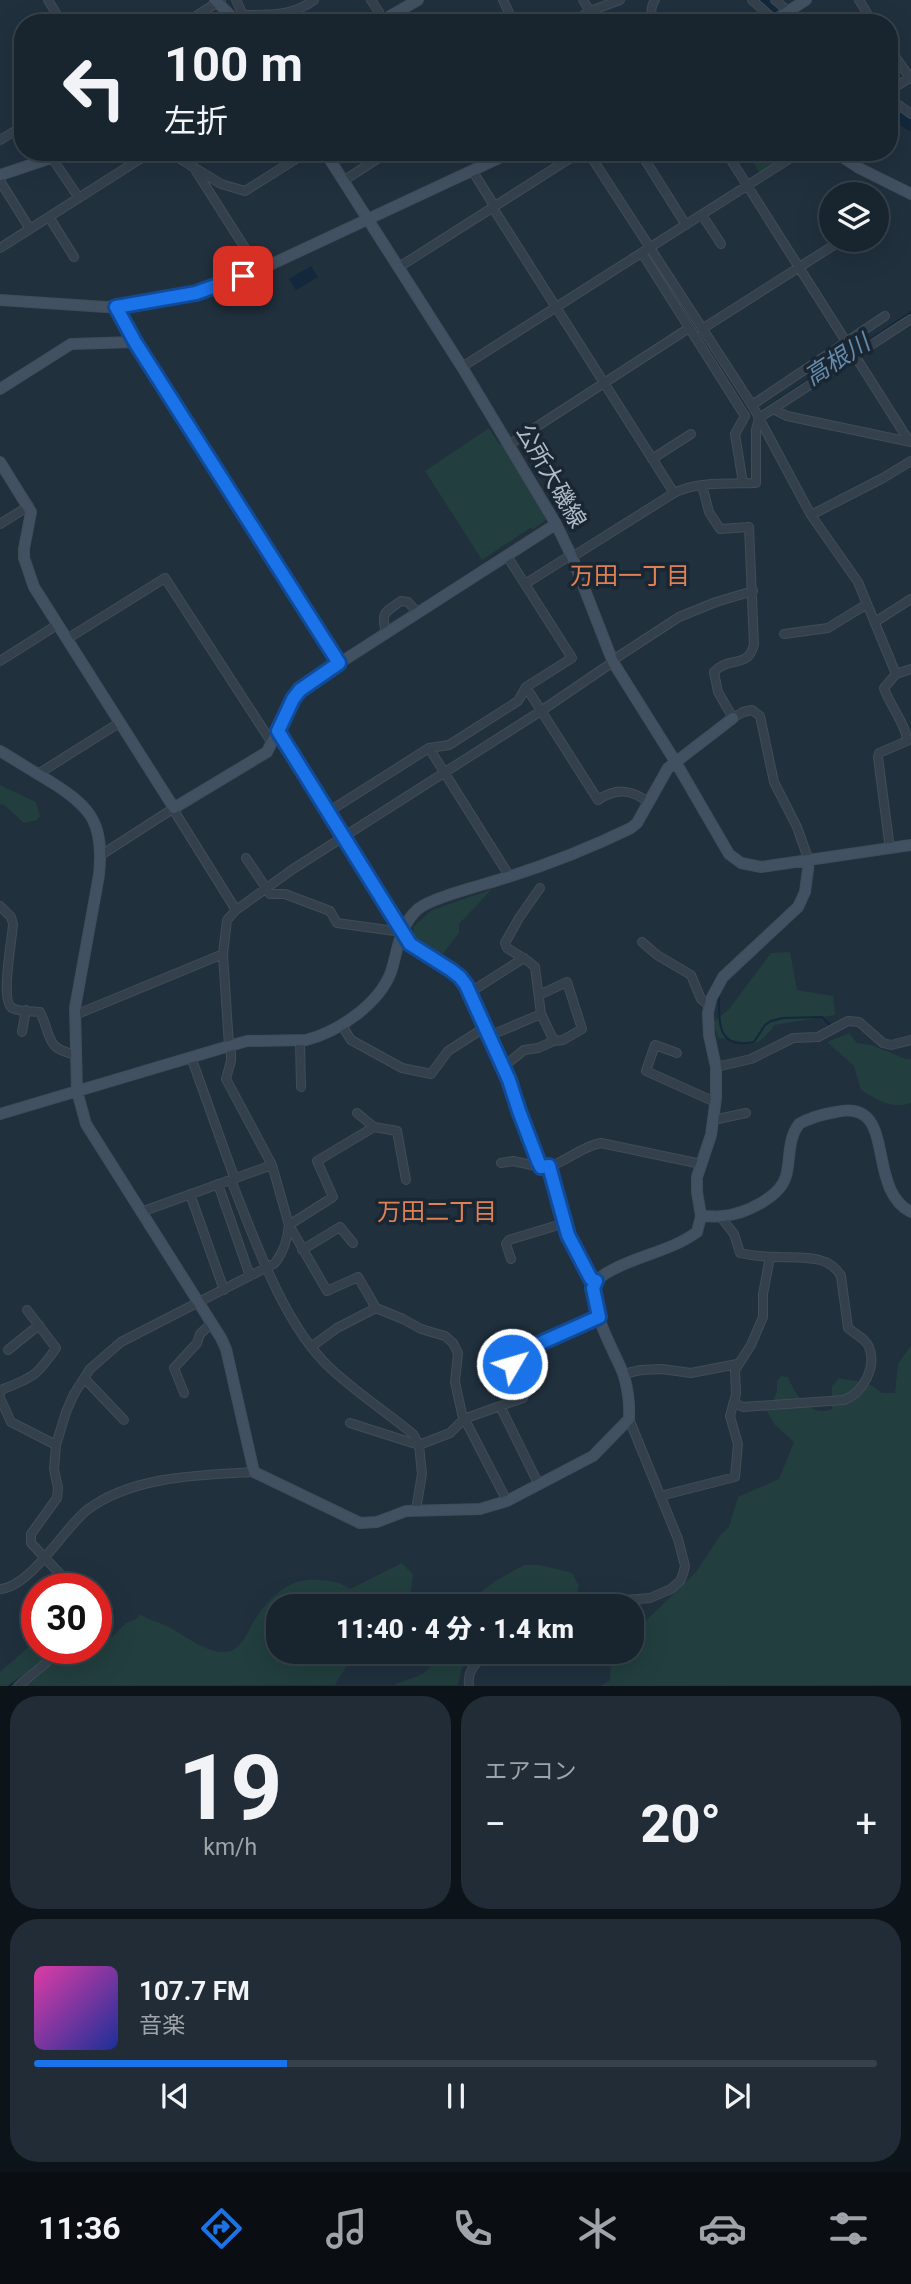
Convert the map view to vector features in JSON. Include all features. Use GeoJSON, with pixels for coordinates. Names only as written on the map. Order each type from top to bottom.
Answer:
{"type":"FeatureCollection","features":[{"type":"Feature","properties":{"kind":"street"},"geometry":{"type":"LineString","coordinates":[[283,14],[299,10],[314,0]]}},
{"type":"Feature","properties":{"kind":"street"},"geometry":{"type":"LineString","coordinates":[[394,14],[418,0]]}},
{"type":"Feature","properties":{"kind":"street"},"geometry":{"type":"LineString","coordinates":[[583,0],[592,14]]}},
{"type":"Feature","properties":{"kind":"street"},"geometry":{"type":"LineString","coordinates":[[586,14],[620,0]]}},
{"type":"Feature","properties":{"kind":"street"},"geometry":{"type":"LineString","coordinates":[[752,0],[767,14]]}},
{"type":"Feature","properties":{"kind":"street"},"geometry":{"type":"LineString","coordinates":[[775,0],[791,14]]}},
{"type":"Feature","properties":{"kind":"street"},"geometry":{"type":"LineString","coordinates":[[781,0],[788,12]]}},
{"type":"Feature","properties":{"kind":"street"},"geometry":{"type":"LineString","coordinates":[[785,14],[806,0]]}},
{"type":"Feature","properties":{"kind":"street"},"geometry":{"type":"LineString","coordinates":[[198,14],[218,1],[233,14]]}},
{"type":"Feature","properties":{"kind":"street"},"geometry":{"type":"LineString","coordinates":[[898,60],[911,78]]}},
{"type":"Feature","properties":{"kind":"street"},"geometry":{"type":"LineString","coordinates":[[0,176],[43,161]]}},
{"type":"Feature","properties":{"kind":"street"},"geometry":{"type":"LineString","coordinates":[[54,161],[79,198]]}},
{"type":"Feature","properties":{"kind":"street"},"geometry":{"type":"LineString","coordinates":[[0,248],[137,161]]}},
{"type":"Feature","properties":{"kind":"street"},"geometry":{"type":"LineString","coordinates":[[183,161],[221,184],[245,191],[293,161]]}},
{"type":"Feature","properties":{"kind":"street","name":"公所大磯線"},"geometry":{"type":"LineString","coordinates":[[330,161],[510,444],[572,556],[613,661],[721,842],[734,859],[761,867],[911,845]]}},
{"type":"Feature","properties":{"kind":"street"},"geometry":{"type":"LineString","coordinates":[[342,181],[374,161]]}},
{"type":"Feature","properties":{"kind":"street"},"geometry":{"type":"LineString","coordinates":[[0,300],[74,307],[116,307],[196,293],[259,270],[492,161]]}},
{"type":"Feature","properties":{"kind":"street"},"geometry":{"type":"LineString","coordinates":[[399,267],[566,161]]}},
{"type":"Feature","properties":{"kind":"street"},"geometry":{"type":"LineString","coordinates":[[592,161],[745,416],[735,434],[743,483]]}},
{"type":"Feature","properties":{"kind":"street"},"geometry":{"type":"LineString","coordinates":[[646,161],[686,225]]}},
{"type":"Feature","properties":{"kind":"street"},"geometry":{"type":"LineString","coordinates":[[732,161],[910,442]]}},
{"type":"Feature","properties":{"kind":"street"},"geometry":{"type":"LineString","coordinates":[[462,368],[786,161]]}},
{"type":"Feature","properties":{"kind":"street"},"geometry":{"type":"LineString","coordinates":[[848,161],[911,194]]}},
{"type":"Feature","properties":{"kind":"street"},"geometry":{"type":"LineString","coordinates":[[195,169],[259,270]]}},
{"type":"Feature","properties":{"kind":"street"},"geometry":{"type":"LineString","coordinates":[[472,170],[674,494]]}},
{"type":"Feature","properties":{"kind":"street"},"geometry":{"type":"LineString","coordinates":[[0,181],[30,229]]}},
{"type":"Feature","properties":{"kind":"street"},"geometry":{"type":"LineString","coordinates":[[702,215],[721,244]]}},
{"type":"Feature","properties":{"kind":"street"},"geometry":{"type":"LineString","coordinates":[[49,217],[74,257]]}},
{"type":"Feature","properties":{"kind":"street"},"geometry":{"type":"LineString","coordinates":[[646,250],[752,405],[811,515],[858,582],[896,674]]}},
{"type":"Feature","properties":{"kind":"street"},"geometry":{"type":"LineString","coordinates":[[702,329],[823,252]]}},
{"type":"Feature","properties":{"kind":"street"},"geometry":{"type":"LineString","coordinates":[[116,307],[135,342],[339,663]]}},
{"type":"Feature","properties":{"kind":"street"},"geometry":{"type":"LineString","coordinates":[[752,405],[885,316]]}},
{"type":"Feature","properties":{"kind":"street"},"geometry":{"type":"LineString","coordinates":[[525,584],[684,488],[756,483],[756,430],[759,418],[911,319]]}},
{"type":"Feature","properties":{"kind":"street"},"geometry":{"type":"LineString","coordinates":[[510,444],[690,328]]}},
{"type":"Feature","properties":{"kind":"street"},"geometry":{"type":"LineString","coordinates":[[0,389],[71,344],[135,342]]}},
{"type":"Feature","properties":{"kind":"street"},"geometry":{"type":"LineString","coordinates":[[773,409],[787,416],[910,442]]}},
{"type":"Feature","properties":{"kind":"street"},"geometry":{"type":"LineString","coordinates":[[652,460],[691,434]]}},
{"type":"Feature","properties":{"kind":"street"},"geometry":{"type":"LineString","coordinates":[[811,515],[911,461]]}},
{"type":"Feature","properties":{"kind":"street"},"geometry":{"type":"LineString","coordinates":[[0,462],[31,512],[23,550],[34,587],[236,910]]}},
{"type":"Feature","properties":{"kind":"street"},"geometry":{"type":"LineString","coordinates":[[702,485],[709,512],[720,529],[749,527],[753,591],[752,653],[747,659],[720,666],[714,672],[718,692],[733,718]]}},
{"type":"Feature","properties":{"kind":"street"},"geometry":{"type":"LineString","coordinates":[[0,524],[29,506]]}},
{"type":"Feature","properties":{"kind":"street"},"geometry":{"type":"LineString","coordinates":[[101,855],[221,778],[261,757],[272,743],[300,690],[556,524]]}},
{"type":"Feature","properties":{"kind":"street"},"geometry":{"type":"LineString","coordinates":[[328,812],[429,748],[449,745],[518,701],[526,687],[572,658],[507,556]]}},
{"type":"Feature","properties":{"kind":"street"},"geometry":{"type":"LineString","coordinates":[[67,639],[165,578],[272,743]]}},
{"type":"Feature","properties":{"kind":"street"},"geometry":{"type":"LineString","coordinates":[[507,1501],[464,1419],[456,1392],[458,1353],[453,1343],[445,1336],[421,1329],[376,1308],[358,1277],[327,1291],[289,1225],[272,1165],[227,1084],[231,1053],[223,954],[228,920],[236,910],[265,889],[444,771],[541,711],[679,617],[753,591]]}},
{"type":"Feature","properties":{"kind":"street"},"geometry":{"type":"LineString","coordinates":[[875,622],[911,599]]}},
{"type":"Feature","properties":{"kind":"street"},"geometry":{"type":"LineString","coordinates":[[386,633],[382,617],[384,612],[401,601],[408,602],[417,612]]}},
{"type":"Feature","properties":{"kind":"street"},"geometry":{"type":"LineString","coordinates":[[783,634],[828,628],[867,604]]}},
{"type":"Feature","properties":{"kind":"street"},"geometry":{"type":"LineString","coordinates":[[0,661],[57,625]]}},
{"type":"Feature","properties":{"kind":"street"},"geometry":{"type":"LineString","coordinates":[[890,849],[878,757],[879,753],[907,741],[907,732],[895,714],[884,688],[896,674],[911,669]]}},
{"type":"Feature","properties":{"kind":"street"},"geometry":{"type":"LineString","coordinates":[[526,687],[598,800],[620,790],[629,791],[648,802]]}},
{"type":"Feature","properties":{"kind":"street"},"geometry":{"type":"LineString","coordinates":[[0,1114],[247,1041],[300,1041],[315,1038],[361,1011],[385,984],[402,932],[422,906],[510,877],[631,828],[637,823],[664,774],[675,761],[743,712],[752,710],[760,716],[774,782],[794,821],[809,861],[804,892],[798,907],[723,977],[709,1006],[709,1035],[716,1067],[715,1102],[711,1135],[696,1185],[701,1216],[697,1232],[613,1269],[596,1281],[593,1288],[599,1317],[623,1374],[629,1419],[678,1539],[685,1566],[680,1581],[671,1589],[644,1598]]}},
{"type":"Feature","properties":{"kind":"street"},"geometry":{"type":"LineString","coordinates":[[38,774],[119,723]]}},
{"type":"Feature","properties":{"kind":"street"},"geometry":{"type":"LineString","coordinates":[[278,731],[410,944],[460,977],[503,1067],[545,1167],[568,1235],[591,1279],[596,1281]]}},
{"type":"Feature","properties":{"kind":"street"},"geometry":{"type":"LineString","coordinates":[[429,748],[510,877]]}},
{"type":"Feature","properties":{"kind":"street"},"geometry":{"type":"LineString","coordinates":[[0,751],[72,795],[85,806],[99,834],[101,855],[75,1015],[77,1091],[86,1124],[226,1349],[254,1472]]}},
{"type":"Feature","properties":{"kind":"street"},"geometry":{"type":"LineString","coordinates":[[246,858],[270,894],[285,894],[330,911],[337,923],[402,932]]}},
{"type":"Feature","properties":{"kind":"street"},"geometry":{"type":"LineString","coordinates":[[540,888],[505,943],[507,948],[535,967],[541,1014],[554,1041]]}},
{"type":"Feature","properties":{"kind":"street"},"geometry":{"type":"LineString","coordinates":[[0,906],[11,917],[13,924],[1,998],[14,1009],[40,1012],[45,1022],[46,1034],[54,1047],[75,1054]]}},
{"type":"Feature","properties":{"kind":"street"},"geometry":{"type":"LineString","coordinates":[[642,942],[657,956],[691,975],[701,999],[709,1006]]}},
{"type":"Feature","properties":{"kind":"street"},"geometry":{"type":"LineString","coordinates":[[75,1015],[223,954]]}},
{"type":"Feature","properties":{"kind":"street"},"geometry":{"type":"LineString","coordinates":[[469,993],[524,958]]}},
{"type":"Feature","properties":{"kind":"street"},"geometry":{"type":"LineString","coordinates":[[503,1067],[524,1050],[563,1040],[582,1029],[566,982],[539,995]]}},
{"type":"Feature","properties":{"kind":"street"},"geometry":{"type":"LineString","coordinates":[[22,1032],[26,1010]]}},
{"type":"Feature","properties":{"kind":"street"},"geometry":{"type":"LineString","coordinates":[[341,1024],[351,1040],[402,1068],[431,1074],[448,1051],[486,1032],[541,1014]]}},
{"type":"Feature","properties":{"kind":"street"},"geometry":{"type":"LineString","coordinates":[[716,1067],[751,1059],[793,1038],[818,1037],[848,1021],[859,1022],[883,1043],[891,1045],[911,1040]]}},
{"type":"Feature","properties":{"kind":"street"},"geometry":{"type":"LineString","coordinates":[[300,1041],[301,1087]]}},
{"type":"Feature","properties":{"kind":"street"},"geometry":{"type":"LineString","coordinates":[[677,1052],[655,1045],[646,1072],[715,1102]]}},
{"type":"Feature","properties":{"kind":"street"},"geometry":{"type":"LineString","coordinates":[[191,1057],[233,1174],[232,1180],[266,1268],[312,1347],[328,1366],[413,1434],[419,1445],[422,1474],[416,1510]]}},
{"type":"Feature","properties":{"kind":"street"},"geometry":{"type":"LineString","coordinates":[[701,1216],[731,1214],[770,1199],[786,1176],[790,1142],[799,1124],[819,1115],[849,1110],[870,1119],[892,1196],[911,1212]]}},
{"type":"Feature","properties":{"kind":"street"},"geometry":{"type":"LineString","coordinates":[[357,1113],[374,1127],[397,1131],[406,1180]]}},
{"type":"Feature","properties":{"kind":"street"},"geometry":{"type":"LineString","coordinates":[[713,1120],[746,1113]]}},
{"type":"Feature","properties":{"kind":"street"},"geometry":{"type":"LineString","coordinates":[[59,1573],[31,1543],[31,1534],[57,1498],[54,1469],[56,1445],[66,1412],[90,1369],[121,1342],[266,1268],[281,1256],[289,1225],[333,1197],[317,1161],[374,1127]]}},
{"type":"Feature","properties":{"kind":"street"},"geometry":{"type":"LineString","coordinates":[[502,1163],[513,1161],[545,1167],[588,1146],[601,1143],[701,1164]]}},
{"type":"Feature","properties":{"kind":"street"},"geometry":{"type":"LineString","coordinates":[[141,1212],[272,1165]]}},
{"type":"Feature","properties":{"kind":"street"},"geometry":{"type":"LineString","coordinates":[[218,1184],[250,1276]]}},
{"type":"Feature","properties":{"kind":"street"},"geometry":{"type":"LineString","coordinates":[[190,1194],[224,1290]]}},
{"type":"Feature","properties":{"kind":"street"},"geometry":{"type":"LineString","coordinates":[[720,1216],[734,1234],[740,1253],[814,1258],[838,1271],[848,1328],[870,1348],[869,1374],[850,1398],[743,1407],[734,1403]]}},
{"type":"Feature","properties":{"kind":"street"},"geometry":{"type":"LineString","coordinates":[[511,1259],[506,1244],[509,1240],[565,1223]]}},
{"type":"Feature","properties":{"kind":"street"},"geometry":{"type":"LineString","coordinates":[[302,1250],[340,1227],[353,1243]]}},
{"type":"Feature","properties":{"kind":"street"},"geometry":{"type":"LineString","coordinates":[[660,1496],[735,1477],[738,1444],[730,1416],[736,1387],[735,1370],[751,1345],[763,1317],[763,1294],[769,1257]]}},
{"type":"Feature","properties":{"kind":"street"},"geometry":{"type":"LineString","coordinates":[[312,1347],[337,1328],[376,1308]]}},
{"type":"Feature","properties":{"kind":"street"},"geometry":{"type":"LineString","coordinates":[[27,1310],[56,1348],[40,1371],[29,1379],[1,1390],[3,1410],[11,1422],[56,1445]]}},
{"type":"Feature","properties":{"kind":"street"},"geometry":{"type":"LineString","coordinates":[[350,1423],[419,1445],[450,1433],[464,1419],[523,1398],[512,1364],[518,1353],[599,1317]]}},
{"type":"Feature","properties":{"kind":"street"},"geometry":{"type":"LineString","coordinates":[[184,1393],[174,1368],[212,1323]]}},
{"type":"Feature","properties":{"kind":"street"},"geometry":{"type":"LineString","coordinates":[[8,1350],[38,1325]]}},
{"type":"Feature","properties":{"kind":"street"},"geometry":{"type":"LineString","coordinates":[[623,1374],[662,1369],[691,1373],[737,1364]]}},
{"type":"Feature","properties":{"kind":"street"},"geometry":{"type":"LineString","coordinates":[[84,1378],[124,1419]]}},
{"type":"Feature","properties":{"kind":"street"},"geometry":{"type":"LineString","coordinates":[[500,1406],[539,1485]]}},
{"type":"Feature","properties":{"kind":"street"},"geometry":{"type":"LineString","coordinates":[[0,1589],[7,1589],[45,1558],[86,1511],[132,1486],[160,1480],[254,1472],[360,1523],[377,1522],[406,1511],[480,1509],[507,1501],[593,1456],[629,1419]]}},
{"type":"Feature","properties":{"kind":"street"},"geometry":{"type":"LineString","coordinates":[[18,1685],[45,1664]]}},
{"type":"Feature","properties":{"kind":"street"},"geometry":{"type":"LineString","coordinates":[[468,1685],[469,1672],[474,1664]]}},
{"type":"Feature","properties":{"kind":"green space"},"geometry":{"type":"Polygon","coordinates":[[[753,161],[779,161],[760,173],[753,161]]]}},
{"type":"Feature","properties":{"kind":"green space"},"geometry":{"type":"Polygon","coordinates":[[[489,428],[507,452],[546,520],[482,560],[425,471],[489,428]]]}},
{"type":"Feature","properties":{"kind":"green space"},"geometry":{"type":"Polygon","coordinates":[[[0,785],[36,802],[40,816],[37,820],[24,823],[3,804],[0,805],[0,785]]]}},
{"type":"Feature","properties":{"kind":"green space"},"geometry":{"type":"Polygon","coordinates":[[[492,889],[459,924],[459,933],[441,956],[429,950],[414,936],[413,927],[432,910],[492,889]]]}},
{"type":"Feature","properties":{"kind":"green space"},"geometry":{"type":"Polygon","coordinates":[[[790,952],[797,990],[833,996],[835,1015],[775,1025],[767,1035],[750,1044],[718,1038],[713,1022],[729,1009],[771,953],[790,952]]]}},
{"type":"Feature","properties":{"kind":"green space"},"geometry":{"type":"Polygon","coordinates":[[[849,1033],[857,1043],[911,1059],[911,1103],[891,1105],[861,1090],[854,1066],[827,1042],[849,1033]]]}},
{"type":"Feature","properties":{"kind":"green space"},"geometry":{"type":"Polygon","coordinates":[[[911,1345],[911,1685],[600,1686],[610,1680],[611,1664],[644,1664],[644,1622],[696,1572],[721,1534],[729,1527],[738,1497],[779,1479],[794,1442],[774,1424],[767,1411],[777,1392],[777,1381],[781,1376],[788,1377],[799,1397],[811,1408],[824,1411],[832,1409],[832,1386],[839,1378],[866,1383],[882,1393],[895,1393],[898,1364],[911,1345]]]}},
{"type":"Feature","properties":{"kind":"green space"},"geometry":{"type":"Polygon","coordinates":[[[402,1563],[413,1575],[411,1594],[277,1594],[298,1582],[309,1580],[332,1581],[350,1589],[402,1563]]]}},
{"type":"Feature","properties":{"kind":"green space"},"geometry":{"type":"Polygon","coordinates":[[[524,1565],[540,1565],[572,1573],[579,1586],[576,1594],[478,1594],[524,1565]]]}},
{"type":"Feature","properties":{"kind":"green space"},"geometry":{"type":"Polygon","coordinates":[[[265,1606],[266,1664],[348,1664],[335,1685],[0,1686],[0,1672],[21,1654],[21,1664],[112,1664],[112,1637],[140,1614],[208,1649],[225,1652],[233,1650],[242,1642],[265,1606]]]}},
{"type":"Feature","properties":{"kind":"green space"},"geometry":{"type":"Polygon","coordinates":[[[466,1664],[462,1668],[458,1685],[393,1685],[415,1677],[431,1666],[466,1664]]]}},
{"type":"Feature","properties":{"kind":"water"},"geometry":{"type":"Polygon","coordinates":[[[311,266],[318,277],[296,290],[289,279],[311,266]]]}},
{"type":"Feature","properties":{"kind":"waterway"},"geometry":{"type":"LineString","coordinates":[[763,0],[779,14]]}},
{"type":"Feature","properties":{"kind":"waterway"},"geometry":{"type":"LineString","coordinates":[[898,117],[911,125]]}},
{"type":"Feature","properties":{"kind":"waterway","name":"高根川"},"geometry":{"type":"LineString","coordinates":[[855,349],[911,312]]}},
{"type":"Feature","properties":{"kind":"waterway","name":"高根川"},"geometry":{"type":"LineString","coordinates":[[764,409],[850,352]]}},
{"type":"Feature","properties":{"kind":"waterway","name":"高根川"},"geometry":{"type":"LineString","coordinates":[[719,998],[719,1017],[723,1033],[733,1042],[754,1042],[765,1025],[783,1018],[822,1017],[830,1025]]}},
{"type":"Feature","properties":{"kind":"waterway"},"geometry":{"type":"LineString","coordinates":[[112,1620],[114,1612]]}},
{"type":"Feature","properties":{"kind":"waterway"},"geometry":{"type":"LineString","coordinates":[[9,1686],[28,1673]]}},
{"type":"Feature","properties":{"kind":"district","name":"万田一丁目"},"geometry":{"type":"Point","coordinates":[630,576]}},
{"type":"Feature","properties":{"kind":"district","name":"万田二丁目"},"geometry":{"type":"Point","coordinates":[437,1212]}},
{"type":"Feature","properties":{"kind":"route"},"geometry":{"type":"LineString","coordinates":[[243,276],[196,293],[116,307],[135,342],[339,663],[300,690],[278,731],[410,944],[451,970],[466,985],[509,1080],[538,1161],[541,1167],[549,1166],[568,1235],[591,1279],[596,1281],[593,1288],[599,1317],[518,1353],[512,1364]]}}]}
